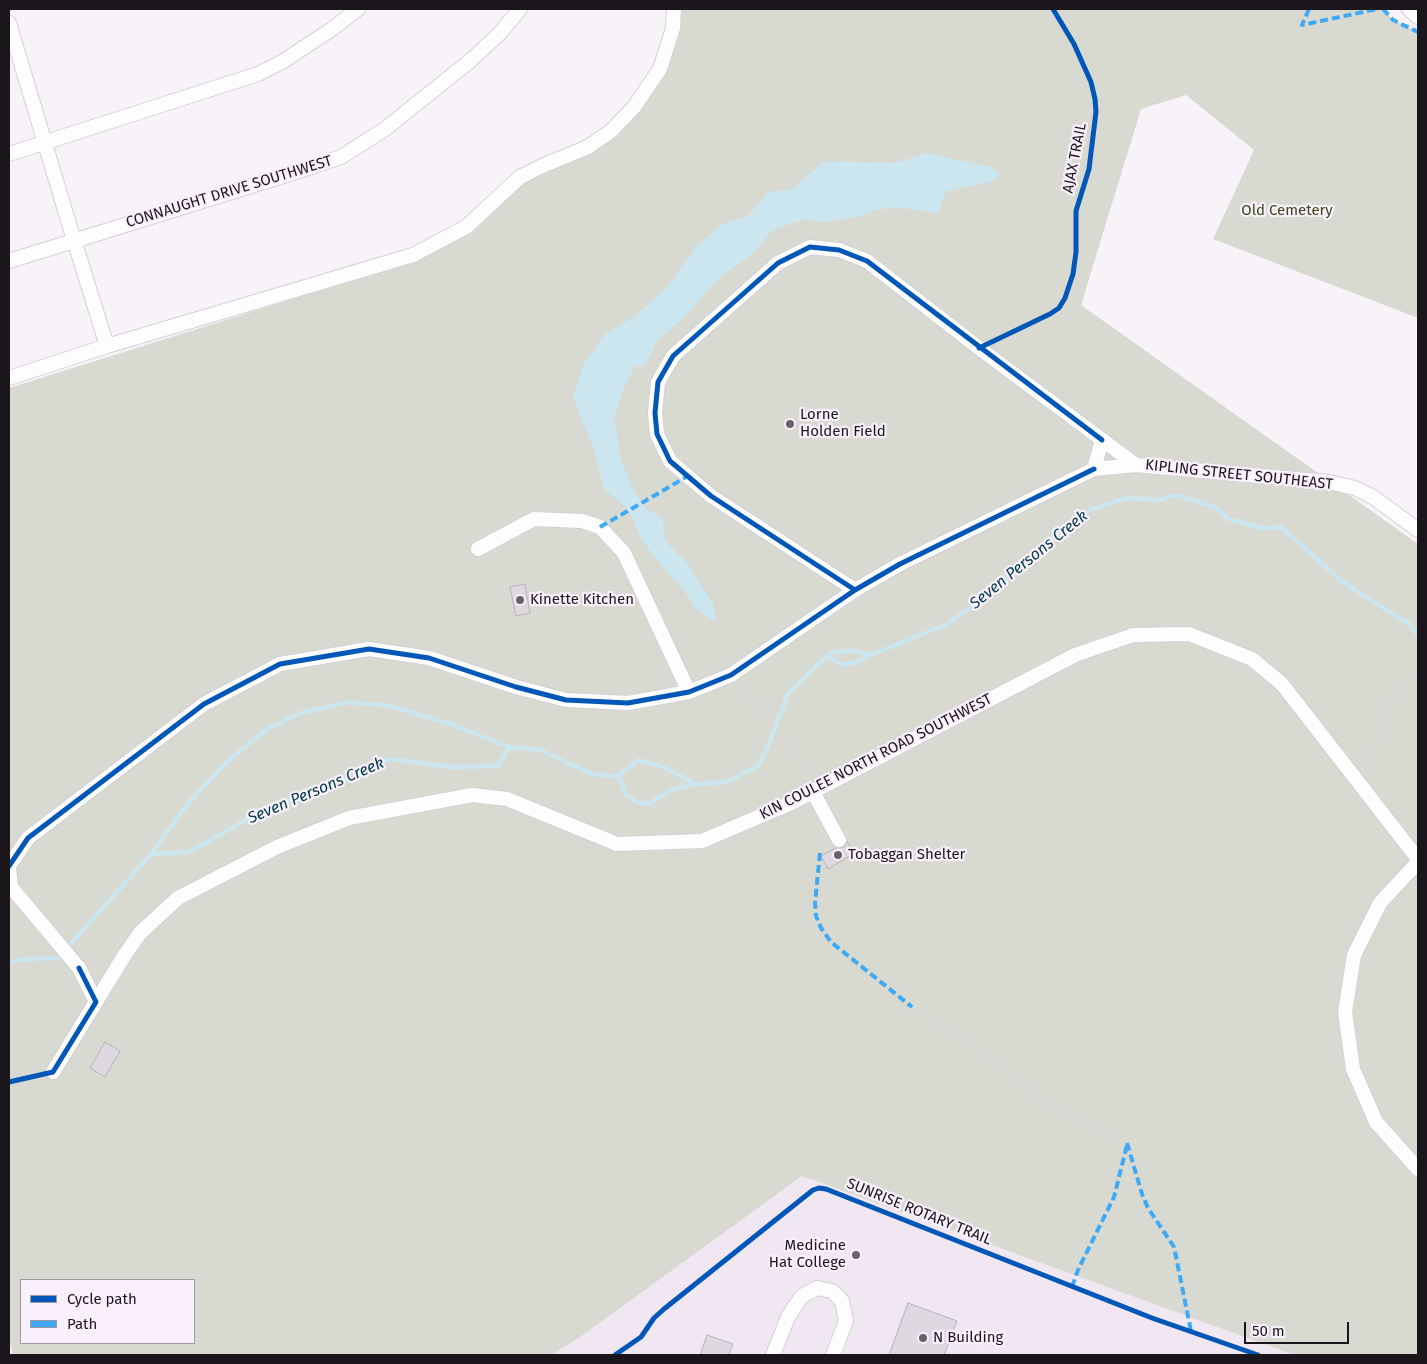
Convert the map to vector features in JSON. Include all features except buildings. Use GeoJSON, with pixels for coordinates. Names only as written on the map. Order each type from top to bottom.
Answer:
{"type":"FeatureCollection","features":[{"type":"Feature","properties":{"kind":"street"},"geometry":{"type":"LineString","coordinates":[[9,154],[258,74],[282,62],[332,29],[358,9]]}},
{"type":"Feature","properties":{"kind":"street","name":"CONNAUGHT DRIVE SOUTHWEST"},"geometry":{"type":"LineString","coordinates":[[9,261],[340,157],[385,129],[470,61],[500,32],[520,9]]}},
{"type":"Feature","properties":{"kind":"street"},"geometry":{"type":"LineString","coordinates":[[9,378],[107,346],[413,255],[466,227],[520,177],[588,147],[611,131],[634,108],[660,69],[673,28],[674,9]]}},
{"type":"Feature","properties":{"kind":"street"},"geometry":{"type":"LineString","coordinates":[[1409,9],[1418,17]]}},
{"type":"Feature","properties":{"kind":"street"},"geometry":{"type":"LineString","coordinates":[[9,22],[107,346]]}},
{"type":"Feature","properties":{"kind":"street"},"geometry":{"type":"LineString","coordinates":[[855,590],[711,496],[670,461],[657,434],[655,413],[658,382],[673,356],[778,264],[810,247],[840,250],[866,261],[1136,465]]}},
{"type":"Feature","properties":{"kind":"street"},"geometry":{"type":"LineString","coordinates":[[1094,469],[1102,440]]}},
{"type":"Feature","properties":{"kind":"street"},"geometry":{"type":"LineString","coordinates":[[96,1002],[79,968],[11,887],[9,867],[28,838],[204,704],[280,664],[370,649],[429,658],[516,688],[566,700],[628,703],[689,692],[731,675],[855,590],[900,564],[1094,469],[1136,465]]}},
{"type":"Feature","properties":{"kind":"street","name":"KIPLING STREET SOUTHEAST"},"geometry":{"type":"LineString","coordinates":[[1136,465],[1330,482],[1355,488],[1373,497],[1418,530]]}},
{"type":"Feature","properties":{"kind":"street"},"geometry":{"type":"LineString","coordinates":[[478,549],[534,520],[582,521],[600,527],[624,554],[689,692]]}},
{"type":"Feature","properties":{"kind":"street","name":"KIN COULEE NORTH ROAD SOUTHWEST"},"geometry":{"type":"LineString","coordinates":[[53,1072],[140,933],[178,898],[277,846],[348,818],[472,794],[507,799],[617,844],[702,841],[791,803],[1075,655],[1133,635],[1189,634],[1252,659],[1282,684],[1418,860]]}},
{"type":"Feature","properties":{"kind":"street"},"geometry":{"type":"LineString","coordinates":[[818,789],[839,840]]}},
{"type":"Feature","properties":{"kind":"street"},"geometry":{"type":"LineString","coordinates":[[1418,860],[1380,903],[1354,955],[1345,1012],[1353,1070],[1376,1122],[1418,1168]]}},
{"type":"Feature","properties":{"kind":"street"},"geometry":{"type":"LineString","coordinates":[[773,1355],[788,1317],[802,1296],[817,1288],[832,1291],[842,1301],[846,1321],[833,1355]]}},
{"type":"Feature","properties":{"kind":"path"},"geometry":{"type":"LineString","coordinates":[[1358,782],[1372,756],[1390,702],[1404,682],[1418,670]]}},
{"type":"Feature","properties":{"kind":"path"},"geometry":{"type":"LineString","coordinates":[[731,675],[789,745],[818,789]]}},
{"type":"Feature","properties":{"kind":"path"},"geometry":{"type":"LineString","coordinates":[[912,1007],[993,1059],[1050,1106],[1081,1123],[1127,1143]]}},
{"type":"Feature","properties":{"kind":"shaded area","name":"Medicine Hat College"},"geometry":{"type":"Polygon","coordinates":[[[802,1176],[1294,1355],[552,1355],[583,1335],[802,1176]]]}},
{"type":"Feature","properties":{"kind":"green space","name":"Old Cemetery"},"geometry":{"type":"Polygon","coordinates":[[[678,9],[1383,9],[1393,20],[1418,32],[1418,318],[1213,239],[1254,150],[1186,95],[1141,109],[1081,305],[1418,544],[1418,1355],[1294,1355],[802,1176],[583,1335],[552,1355],[13,1355],[9,1338],[9,388],[417,260],[473,232],[505,197],[523,182],[639,109],[678,9]]]}},
{"type":"Feature","properties":{"kind":"water"},"geometry":{"type":"Polygon","coordinates":[[[926,153],[991,167],[1000,175],[992,182],[946,191],[939,213],[894,207],[858,217],[823,222],[804,219],[771,231],[754,253],[722,276],[679,322],[658,340],[645,365],[635,366],[623,389],[614,419],[621,460],[632,487],[646,509],[663,518],[664,540],[687,563],[713,604],[717,622],[698,611],[682,588],[659,563],[641,538],[628,509],[604,489],[594,449],[573,398],[583,365],[606,333],[633,318],[668,286],[697,246],[722,224],[748,216],[768,192],[791,190],[824,161],[895,163],[926,153]]]}},
{"type":"Feature","properties":{"kind":"waterway","name":"Seven Persons Creek"},"geometry":{"type":"LineString","coordinates":[[9,964],[23,959],[58,958],[151,854],[189,802],[225,764],[264,731],[300,713],[349,702],[390,706],[454,725],[509,747],[541,750],[591,774],[618,776],[638,760],[661,766],[696,784],[726,782],[758,766],[788,694],[832,652],[854,651],[871,655],[947,624],[995,591],[1050,540],[1087,511],[1127,498],[1159,500],[1176,495],[1215,507],[1228,519],[1262,528],[1281,527],[1343,582],[1409,624],[1418,635]]}},
{"type":"Feature","properties":{"kind":"waterway","name":"Seven Persons Creek"},"geometry":{"type":"LineString","coordinates":[[828,657],[842,665],[857,662],[871,655]]}},
{"type":"Feature","properties":{"kind":"waterway","name":"Seven Persons Creek"},"geometry":{"type":"LineString","coordinates":[[151,854],[189,852],[267,808],[338,782],[390,759],[451,767],[498,766],[509,747]]}},
{"type":"Feature","properties":{"kind":"waterway","name":"Seven Persons Creek"},"geometry":{"type":"LineString","coordinates":[[618,776],[626,794],[636,802],[648,804],[672,790],[695,784]]}},
{"type":"Feature","properties":{"kind":"marked path"},"geometry":{"type":"LineString","coordinates":[[1309,9],[1302,25],[1377,9]]}},
{"type":"Feature","properties":{"kind":"marked path"},"geometry":{"type":"LineString","coordinates":[[1383,9],[1393,20],[1418,32]]}},
{"type":"Feature","properties":{"kind":"marked path"},"geometry":{"type":"LineString","coordinates":[[600,527],[688,476]]}},
{"type":"Feature","properties":{"kind":"marked path"},"geometry":{"type":"LineString","coordinates":[[820,853],[815,903],[816,916],[821,928],[831,942],[912,1007]]}},
{"type":"Feature","properties":{"kind":"marked path"},"geometry":{"type":"LineString","coordinates":[[1127,1143],[1148,1208],[1174,1247],[1191,1331]]}},
{"type":"Feature","properties":{"kind":"marked path"},"geometry":{"type":"LineString","coordinates":[[1072,1287],[1078,1270],[1114,1197],[1127,1145]]}},
{"type":"Feature","properties":{"kind":"cycle path","name":"AJAX TRAIL"},"geometry":{"type":"LineString","coordinates":[[979,348],[1059,308],[1065,298],[1073,274],[1076,252],[1076,211],[1089,169],[1096,112],[1091,82],[1074,44],[1053,9]]}},
{"type":"Feature","properties":{"kind":"cycle path"},"geometry":{"type":"LineString","coordinates":[[855,590],[711,496],[670,461],[657,434],[655,413],[658,382],[673,356],[778,263],[810,247],[839,250],[867,261],[1102,440]]}},
{"type":"Feature","properties":{"kind":"cycle path"},"geometry":{"type":"LineString","coordinates":[[9,866],[28,838],[204,704],[280,664],[369,649],[429,658],[516,687],[566,700],[628,703],[689,692],[731,675],[855,590],[900,564],[1094,469]]}},
{"type":"Feature","properties":{"kind":"cycle path"},"geometry":{"type":"LineString","coordinates":[[9,1082],[53,1072],[96,1002],[79,968]]}},
{"type":"Feature","properties":{"kind":"cycle path","name":"SUNRISE ROTARY TRAIL"},"geometry":{"type":"LineString","coordinates":[[615,1355],[641,1337],[654,1318],[664,1309],[813,1190],[819,1188],[826,1189],[1152,1318],[1258,1355]]}},
{"type":"Feature","properties":{"kind":"place","name":"Lorne Holden Field"},"geometry":{"type":"Point","coordinates":[790,424]}},
{"type":"Feature","properties":{"kind":"place","name":"Kinette Kitchen"},"geometry":{"type":"Point","coordinates":[520,600]}},
{"type":"Feature","properties":{"kind":"place","name":"Tobaggan Shelter"},"geometry":{"type":"Point","coordinates":[838,855]}},
{"type":"Feature","properties":{"kind":"place","name":"Medicine Hat College"},"geometry":{"type":"Point","coordinates":[856,1255]}},
{"type":"Feature","properties":{"kind":"place","name":"N Building"},"geometry":{"type":"Point","coordinates":[923,1338]}}]}
